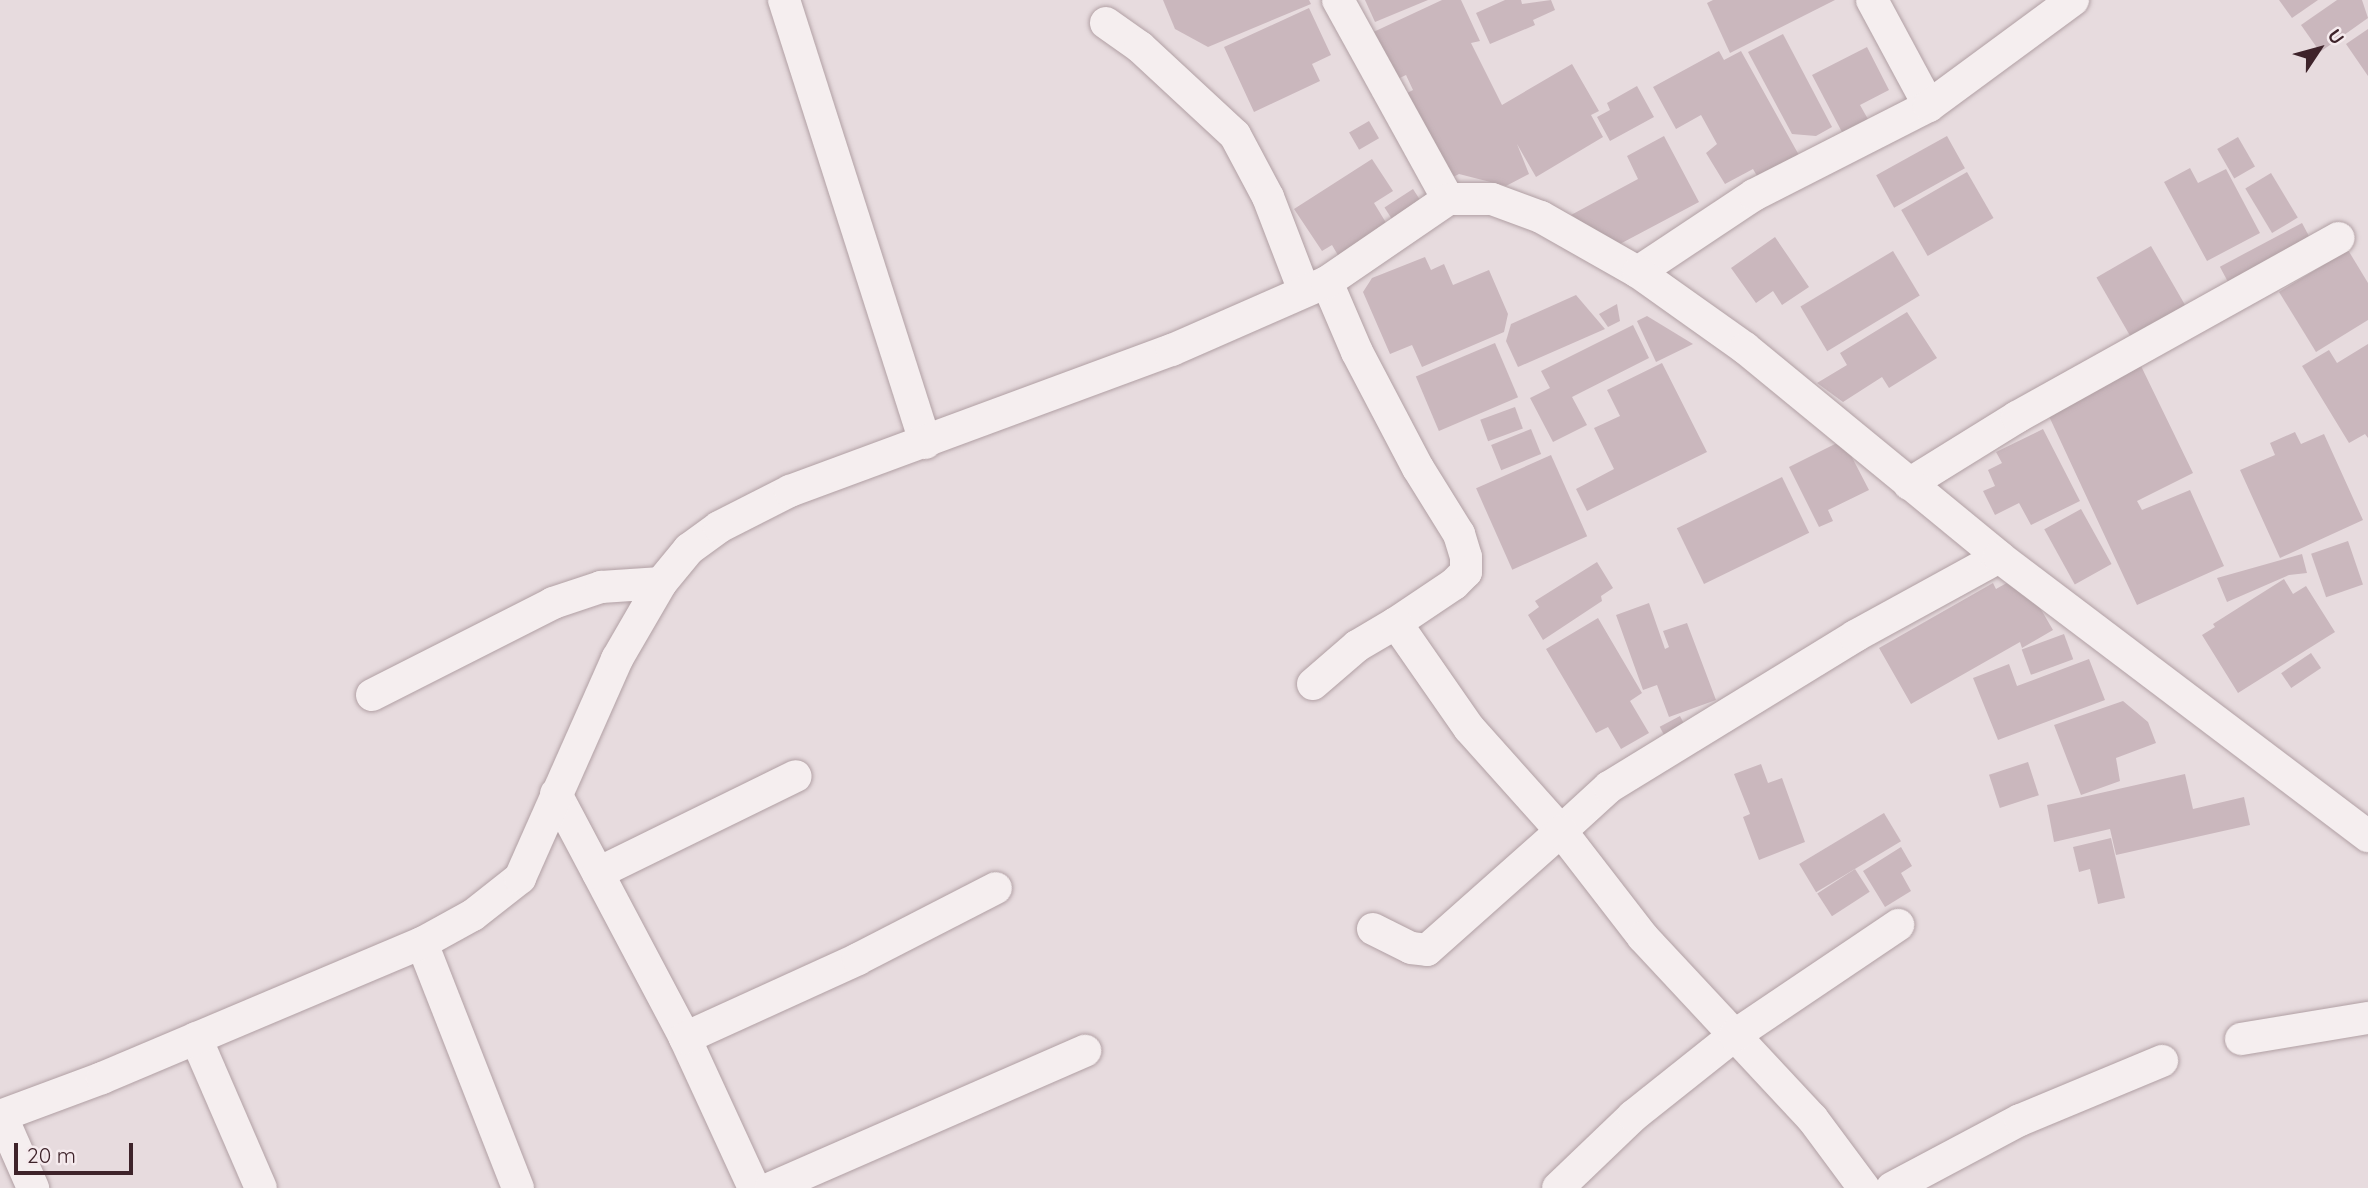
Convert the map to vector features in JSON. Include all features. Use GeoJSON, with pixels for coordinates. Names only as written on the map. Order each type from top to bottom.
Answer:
{"type":"FeatureCollection","features":[{"type":"Feature","properties":{"kind":"street"},"geometry":{"type":"LineString","coordinates":[[783,0],[925,443]]}},
{"type":"Feature","properties":{"kind":"street"},"geometry":{"type":"LineString","coordinates":[[1338,0],[1448,199]]}},
{"type":"Feature","properties":{"kind":"street"},"geometry":{"type":"LineString","coordinates":[[1872,0],[1929,106]]}},
{"type":"Feature","properties":{"kind":"street"},"geometry":{"type":"LineString","coordinates":[[1638,272],[1754,195],[1929,106],[2073,0]]}},
{"type":"Feature","properties":{"kind":"street"},"geometry":{"type":"LineString","coordinates":[[1106,23],[1140,47],[1235,135],[1315,287],[1363,364],[1418,468],[1459,534],[1466,557],[1466,572],[1454,584],[1357,646],[1313,684]]}},
{"type":"Feature","properties":{"kind":"street"},"geometry":{"type":"LineString","coordinates":[[33,1188],[1,1116],[422,943],[472,915],[520,878],[617,659],[661,583],[690,549],[743,511],[1172,350],[1315,287],[1448,199],[1492,199],[1541,217],[1638,272],[1745,348],[1999,557],[2360,820]]}},
{"type":"Feature","properties":{"kind":"street"},"geometry":{"type":"LineString","coordinates":[[1909,484],[2029,410],[2338,239]]}},
{"type":"Feature","properties":{"kind":"street"},"geometry":{"type":"LineString","coordinates":[[1373,929],[1410,948],[1427,950],[1609,786],[1855,636],[1999,557]]}},
{"type":"Feature","properties":{"kind":"street"},"geometry":{"type":"LineString","coordinates":[[372,695],[553,603],[601,587],[661,583]]}},
{"type":"Feature","properties":{"kind":"street"},"geometry":{"type":"LineString","coordinates":[[1396,623],[1469,728],[1561,831],[1643,937],[1827,1134],[1864,1188]]}},
{"type":"Feature","properties":{"kind":"street"},"geometry":{"type":"LineString","coordinates":[[598,873],[796,776]]}},
{"type":"Feature","properties":{"kind":"street"},"geometry":{"type":"LineString","coordinates":[[556,794],[685,1038],[754,1188]]}},
{"type":"Feature","properties":{"kind":"street"},"geometry":{"type":"LineString","coordinates":[[685,1038],[858,959],[996,888]]}},
{"type":"Feature","properties":{"kind":"street"},"geometry":{"type":"LineString","coordinates":[[1558,1188],[1633,1116],[1735,1035],[1898,925]]}},
{"type":"Feature","properties":{"kind":"street"},"geometry":{"type":"LineString","coordinates":[[422,943],[518,1188]]}},
{"type":"Feature","properties":{"kind":"street"},"geometry":{"type":"LineString","coordinates":[[2241,1039],[2368,1018]]}},
{"type":"Feature","properties":{"kind":"street"},"geometry":{"type":"LineString","coordinates":[[196,1038],[261,1188]]}},
{"type":"Feature","properties":{"kind":"street"},"geometry":{"type":"LineString","coordinates":[[771,1188],[1085,1051]]}},
{"type":"Feature","properties":{"kind":"street"},"geometry":{"type":"LineString","coordinates":[[1892,1188],[2020,1119],[2162,1061]]}},
{"type":"Feature","properties":{"kind":"building"},"geometry":{"type":"Polygon","coordinates":[[[1163,0],[1309,0],[1311,4],[1208,47],[1175,29],[1163,0]]]}},
{"type":"Feature","properties":{"kind":"building"},"geometry":{"type":"Polygon","coordinates":[[[1365,0],[1428,0],[1375,22],[1365,0]]]}},
{"type":"Feature","properties":{"kind":"building"},"geometry":{"type":"Polygon","coordinates":[[[1442,0],[1461,0],[1480,41],[1471,43],[1502,105],[1572,64],[1599,111],[1591,115],[1603,137],[1536,177],[1517,144],[1529,174],[1506,186],[1459,174],[1449,179],[1407,93],[1413,90],[1406,75],[1389,83],[1367,35],[1442,0]]]}},
{"type":"Feature","properties":{"kind":"building"},"geometry":{"type":"Polygon","coordinates":[[[1505,0],[1521,0],[1522,4],[1551,0],[1555,10],[1533,20],[1535,25],[1490,44],[1476,13],[1505,0]]]}},
{"type":"Feature","properties":{"kind":"building"},"geometry":{"type":"Polygon","coordinates":[[[1713,0],[1835,0],[1730,53],[1707,3],[1713,0]]]}},
{"type":"Feature","properties":{"kind":"building"},"geometry":{"type":"Polygon","coordinates":[[[2279,0],[2318,0],[2292,18],[2279,0]]]}},
{"type":"Feature","properties":{"kind":"building"},"geometry":{"type":"Polygon","coordinates":[[[2337,0],[2362,0],[2368,18],[2320,52],[2301,25],[2337,0]]]}},
{"type":"Feature","properties":{"kind":"building"},"geometry":{"type":"Polygon","coordinates":[[[1309,8],[1331,55],[1312,64],[1320,81],[1254,112],[1224,47],[1309,8]]]}},
{"type":"Feature","properties":{"kind":"building"},"geometry":{"type":"Polygon","coordinates":[[[2368,29],[2368,76],[2346,44],[2368,29]]]}},
{"type":"Feature","properties":{"kind":"building"},"geometry":{"type":"Polygon","coordinates":[[[1783,34],[1832,127],[1816,136],[1792,134],[1748,52],[1783,34]]]}},
{"type":"Feature","properties":{"kind":"building"},"geometry":{"type":"Polygon","coordinates":[[[1867,47],[1889,90],[1860,105],[1869,121],[1843,134],[1812,75],[1867,47]]]}},
{"type":"Feature","properties":{"kind":"building"},"geometry":{"type":"Polygon","coordinates":[[[1719,51],[1724,60],[1741,51],[1800,157],[1760,181],[1753,169],[1725,184],[1706,153],[1717,144],[1701,115],[1676,129],[1653,87],[1719,51]]]}},
{"type":"Feature","properties":{"kind":"building"},"geometry":{"type":"Polygon","coordinates":[[[1637,86],[1654,117],[1610,141],[1597,117],[1610,110],[1607,103],[1637,86]]]}},
{"type":"Feature","properties":{"kind":"building"},"geometry":{"type":"Polygon","coordinates":[[[1369,121],[1379,138],[1359,150],[1349,132],[1369,121]]]}},
{"type":"Feature","properties":{"kind":"building"},"geometry":{"type":"Polygon","coordinates":[[[1664,136],[1699,202],[1618,245],[1571,215],[1638,179],[1627,156],[1664,136]]]}},
{"type":"Feature","properties":{"kind":"building"},"geometry":{"type":"Polygon","coordinates":[[[1947,136],[1965,168],[1894,208],[1876,175],[1947,136]]]}},
{"type":"Feature","properties":{"kind":"building"},"geometry":{"type":"Polygon","coordinates":[[[2238,137],[2255,166],[2234,178],[2217,149],[2238,137]]]}},
{"type":"Feature","properties":{"kind":"building"},"geometry":{"type":"Polygon","coordinates":[[[1372,159],[1393,191],[1374,203],[1388,226],[1339,257],[1332,245],[1322,251],[1294,209],[1372,159]]]}},
{"type":"Feature","properties":{"kind":"building"},"geometry":{"type":"Polygon","coordinates":[[[2190,168],[2198,183],[2226,169],[2260,233],[2207,261],[2164,182],[2190,168]]]}},
{"type":"Feature","properties":{"kind":"building"},"geometry":{"type":"Polygon","coordinates":[[[1967,172],[1994,218],[1928,256],[1901,210],[1967,172]]]}},
{"type":"Feature","properties":{"kind":"building"},"geometry":{"type":"Polygon","coordinates":[[[2271,173],[2298,218],[2272,233],[2245,188],[2271,173]]]}},
{"type":"Feature","properties":{"kind":"building"},"geometry":{"type":"Polygon","coordinates":[[[1413,189],[1426,209],[1398,228],[1384,208],[1413,189]]]}},
{"type":"Feature","properties":{"kind":"building"},"geometry":{"type":"Polygon","coordinates":[[[2302,223],[2312,242],[2230,285],[2220,267],[2302,223]]]}},
{"type":"Feature","properties":{"kind":"building"},"geometry":{"type":"Polygon","coordinates":[[[1775,237],[1809,287],[1782,305],[1773,291],[1756,303],[1731,268],[1775,237]]]}},
{"type":"Feature","properties":{"kind":"building"},"geometry":{"type":"Polygon","coordinates":[[[2151,246],[2186,306],[2131,337],[2096,278],[2151,246]]]}},
{"type":"Feature","properties":{"kind":"building"},"geometry":{"type":"Polygon","coordinates":[[[2348,250],[2368,283],[2368,320],[2316,352],[2279,292],[2348,250]]]}},
{"type":"Feature","properties":{"kind":"building"},"geometry":{"type":"Polygon","coordinates":[[[1893,251],[1920,296],[1827,351],[1800,307],[1893,251]]]}},
{"type":"Feature","properties":{"kind":"building"},"geometry":{"type":"Polygon","coordinates":[[[1425,257],[1431,270],[1444,264],[1453,285],[1489,270],[1508,314],[1504,332],[1422,367],[1412,345],[1390,354],[1363,292],[1372,278],[1425,257]]]}},
{"type":"Feature","properties":{"kind":"building"},"geometry":{"type":"Polygon","coordinates":[[[1576,295],[1605,329],[1518,367],[1506,341],[1511,324],[1576,295]]]}},
{"type":"Feature","properties":{"kind":"building"},"geometry":{"type":"Polygon","coordinates":[[[1617,304],[1620,321],[1608,327],[1599,314],[1617,304]]]}},
{"type":"Feature","properties":{"kind":"building"},"geometry":{"type":"Polygon","coordinates":[[[1907,312],[1937,358],[1889,388],[1882,377],[1843,402],[1817,383],[1847,365],[1840,353],[1907,312]]]}},
{"type":"Feature","properties":{"kind":"building"},"geometry":{"type":"Polygon","coordinates":[[[1647,316],[1693,344],[1656,362],[1637,321],[1647,316]]]}},
{"type":"Feature","properties":{"kind":"building"},"geometry":{"type":"Polygon","coordinates":[[[1633,325],[1649,358],[1572,397],[1587,425],[1553,442],[1530,398],[1550,388],[1541,371],[1633,325]]]}},
{"type":"Feature","properties":{"kind":"building"},"geometry":{"type":"Polygon","coordinates":[[[1495,343],[1518,397],[1439,431],[1416,377],[1495,343]]]}},
{"type":"Feature","properties":{"kind":"building"},"geometry":{"type":"Polygon","coordinates":[[[2368,344],[2368,438],[2365,434],[2349,443],[2302,366],[2329,350],[2337,363],[2368,344]]]}},
{"type":"Feature","properties":{"kind":"building"},"geometry":{"type":"Polygon","coordinates":[[[1662,363],[1707,452],[1587,511],[1576,489],[1614,469],[1594,428],[1620,416],[1607,390],[1662,363]]]}},
{"type":"Feature","properties":{"kind":"building"},"geometry":{"type":"Polygon","coordinates":[[[2141,366],[2193,473],[2137,501],[2142,510],[2190,490],[2224,566],[2137,605],[2047,412],[2141,366]]]}},
{"type":"Feature","properties":{"kind":"building"},"geometry":{"type":"Polygon","coordinates":[[[1515,407],[1523,429],[1488,441],[1480,420],[1515,407]]]}},
{"type":"Feature","properties":{"kind":"building"},"geometry":{"type":"Polygon","coordinates":[[[1531,429],[1541,454],[1501,470],[1491,445],[1531,429]]]}},
{"type":"Feature","properties":{"kind":"building"},"geometry":{"type":"Polygon","coordinates":[[[2043,429],[2080,501],[2031,525],[2019,503],[1995,515],[1983,491],[1995,486],[1988,470],[2002,463],[1996,452],[2043,429]]]}},
{"type":"Feature","properties":{"kind":"building"},"geometry":{"type":"Polygon","coordinates":[[[2295,432],[2301,444],[2324,434],[2363,520],[2280,558],[2240,470],[2275,455],[2270,443],[2295,432]]]}},
{"type":"Feature","properties":{"kind":"building"},"geometry":{"type":"Polygon","coordinates":[[[1843,440],[1869,490],[1828,510],[1833,521],[1819,527],[1789,467],[1843,440]]]}},
{"type":"Feature","properties":{"kind":"building"},"geometry":{"type":"Polygon","coordinates":[[[1551,455],[1587,536],[1512,570],[1476,488],[1551,455]]]}},
{"type":"Feature","properties":{"kind":"building"},"geometry":{"type":"Polygon","coordinates":[[[1782,477],[1809,533],[1704,584],[1677,528],[1782,477]]]}},
{"type":"Feature","properties":{"kind":"building"},"geometry":{"type":"Polygon","coordinates":[[[2081,509],[2112,564],[2075,584],[2044,529],[2081,509]]]}},
{"type":"Feature","properties":{"kind":"building"},"geometry":{"type":"Polygon","coordinates":[[[2348,541],[2363,584],[2326,597],[2311,554],[2348,541]]]}},
{"type":"Feature","properties":{"kind":"building"},"geometry":{"type":"Polygon","coordinates":[[[2302,554],[2307,573],[2289,575],[2227,602],[2217,578],[2302,554]]]}},
{"type":"Feature","properties":{"kind":"building"},"geometry":{"type":"Polygon","coordinates":[[[1597,562],[1613,588],[1601,596],[1602,601],[1543,640],[1528,615],[1539,607],[1535,601],[1597,562]]]}},
{"type":"Feature","properties":{"kind":"building"},"geometry":{"type":"Polygon","coordinates":[[[2021,575],[2053,630],[2022,648],[2020,642],[1911,704],[1879,648],[1993,583],[1996,589],[2021,575]]]}},
{"type":"Feature","properties":{"kind":"building"},"geometry":{"type":"Polygon","coordinates":[[[2284,579],[2293,594],[2306,586],[2335,632],[2238,693],[2202,635],[2215,627],[2213,624],[2284,579]]]}},
{"type":"Feature","properties":{"kind":"building"},"geometry":{"type":"Polygon","coordinates":[[[1649,603],[1665,649],[1669,647],[1663,631],[1687,623],[1716,700],[1669,717],[1657,685],[1643,690],[1616,615],[1649,603]]]}},
{"type":"Feature","properties":{"kind":"building"},"geometry":{"type":"Polygon","coordinates":[[[1598,618],[1642,693],[1630,701],[1649,733],[1621,749],[1608,727],[1596,733],[1546,649],[1598,618]]]}},
{"type":"Feature","properties":{"kind":"building"},"geometry":{"type":"Polygon","coordinates":[[[2064,634],[2073,659],[2031,675],[2022,649],[2064,634]]]}},
{"type":"Feature","properties":{"kind":"building"},"geometry":{"type":"Polygon","coordinates":[[[2311,653],[2321,668],[2291,688],[2281,673],[2311,653]]]}},
{"type":"Feature","properties":{"kind":"building"},"geometry":{"type":"Polygon","coordinates":[[[2089,659],[2105,700],[1998,740],[1973,678],[2009,664],[2017,686],[2089,659]]]}},
{"type":"Feature","properties":{"kind":"building"},"geometry":{"type":"Polygon","coordinates":[[[2123,701],[2148,722],[2156,743],[2116,758],[2120,781],[2081,795],[2054,725],[2123,701]]]}},
{"type":"Feature","properties":{"kind":"building"},"geometry":{"type":"Polygon","coordinates":[[[1680,716],[1687,729],[1667,740],[1660,727],[1680,716]]]}},
{"type":"Feature","properties":{"kind":"building"},"geometry":{"type":"Polygon","coordinates":[[[2028,762],[2039,795],[2000,808],[1989,775],[2028,762]]]}},
{"type":"Feature","properties":{"kind":"building"},"geometry":{"type":"Polygon","coordinates":[[[1761,764],[1768,783],[1782,778],[1805,842],[1759,860],[1743,817],[1750,814],[1734,774],[1761,764]]]}},
{"type":"Feature","properties":{"kind":"building"},"geometry":{"type":"Polygon","coordinates":[[[2185,774],[2193,809],[2244,797],[2250,825],[2116,855],[2110,829],[2054,842],[2047,805],[2185,774]]]}},
{"type":"Feature","properties":{"kind":"building"},"geometry":{"type":"Polygon","coordinates":[[[1884,813],[1901,841],[1816,892],[1799,864],[1884,813]]]}},
{"type":"Feature","properties":{"kind":"building"},"geometry":{"type":"Polygon","coordinates":[[[2111,838],[2125,898],[2098,904],[2090,869],[2079,872],[2073,847],[2111,838]]]}},
{"type":"Feature","properties":{"kind":"building"},"geometry":{"type":"Polygon","coordinates":[[[1901,847],[1912,866],[1901,873],[1911,891],[1885,907],[1863,871],[1901,847]]]}},
{"type":"Feature","properties":{"kind":"building"},"geometry":{"type":"Polygon","coordinates":[[[1855,869],[1870,892],[1832,916],[1817,894],[1855,869]]]}}]}
